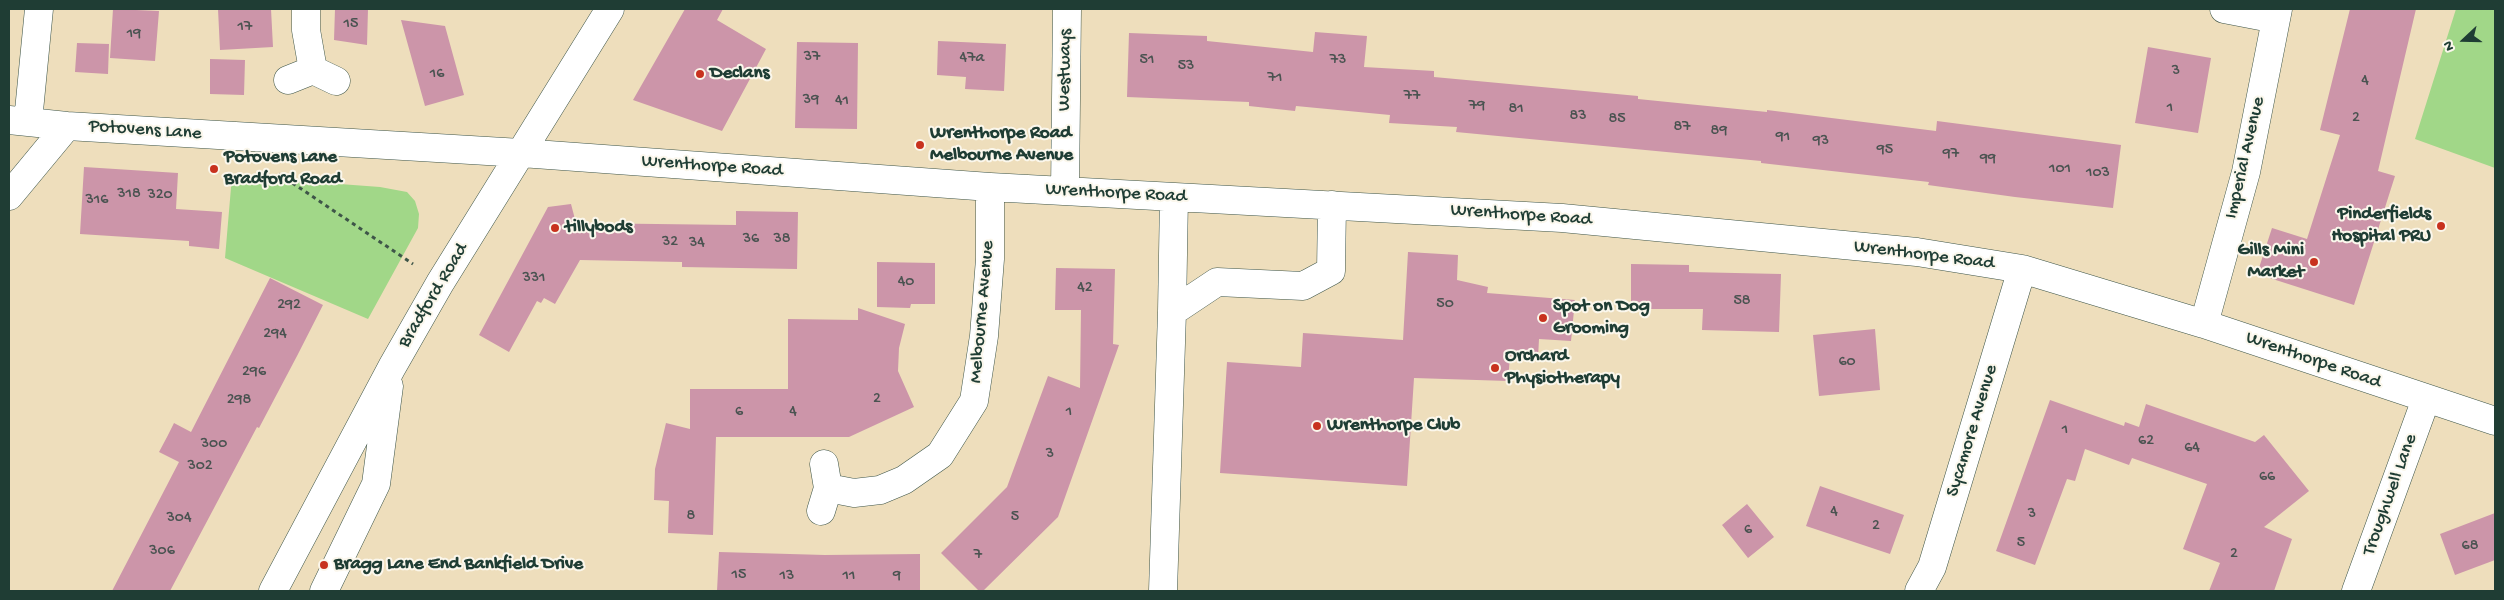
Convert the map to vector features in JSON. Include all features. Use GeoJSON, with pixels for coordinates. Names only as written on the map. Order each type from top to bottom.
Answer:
{"type":"FeatureCollection","features":[{"type":"Feature","properties":{"kind":"street"},"geometry":{"type":"LineString","coordinates":[[18,120],[39,9]]}},
{"type":"Feature","properties":{"kind":"street"},"geometry":{"type":"LineString","coordinates":[[306,9],[306,30],[313,77]]}},
{"type":"Feature","properties":{"kind":"street","name":"Bradford Road"},"geometry":{"type":"LineString","coordinates":[[273,591],[392,367],[440,283],[610,9]]}},
{"type":"Feature","properties":{"kind":"street","name":"Westways"},"geometry":{"type":"LineString","coordinates":[[1065,191],[1067,9]]}},
{"type":"Feature","properties":{"kind":"street","name":"Imperial Avenue"},"geometry":{"type":"LineString","coordinates":[[2204,324],[2246,172],[2277,14],[2224,9]]}},
{"type":"Feature","properties":{"kind":"street","name":"Potovens Lane"},"geometry":{"type":"LineString","coordinates":[[18,120],[67,126],[521,153]]}},
{"type":"Feature","properties":{"kind":"street"},"geometry":{"type":"LineString","coordinates":[[9,196],[67,126]]}},
{"type":"Feature","properties":{"kind":"street","name":"Wrenthorpe Road"},"geometry":{"type":"LineString","coordinates":[[521,153],[990,187],[1572,218],[1917,252],[2022,269],[2204,324],[2495,421]]}},
{"type":"Feature","properties":{"kind":"street","name":"Melbourne Avenue"},"geometry":{"type":"LineString","coordinates":[[824,487],[854,493],[880,490],[904,480],[940,455],[974,401],[984,336],[990,259],[990,187]]}},
{"type":"Feature","properties":{"kind":"street"},"geometry":{"type":"LineString","coordinates":[[1163,591],[1174,197]]}},
{"type":"Feature","properties":{"kind":"street"},"geometry":{"type":"LineString","coordinates":[[1172,312],[1217,282],[1302,286],[1331,271],[1332,205]]}},
{"type":"Feature","properties":{"kind":"street","name":"Sycamore Avenue"},"geometry":{"type":"LineString","coordinates":[[1918,591],[1932,567],[2022,269]]}},
{"type":"Feature","properties":{"kind":"street"},"geometry":{"type":"LineString","coordinates":[[324,591],[376,484],[392,367]]}},
{"type":"Feature","properties":{"kind":"street","name":"Troughwell Lane"},"geometry":{"type":"LineString","coordinates":[[2356,591],[2426,399]]}},
{"type":"Feature","properties":{"kind":"path"},"geometry":{"type":"LineString","coordinates":[[270,168],[440,283]]}},
{"type":"Feature","properties":{"kind":"green space"},"geometry":{"type":"Polygon","coordinates":[[[2456,9],[2495,9],[2495,168],[2415,139],[2456,9]]]}},
{"type":"Feature","properties":{"kind":"green space"},"geometry":{"type":"Polygon","coordinates":[[[232,176],[380,187],[407,192],[415,201],[419,214],[418,228],[368,319],[225,258],[232,176]]]}},
{"type":"Feature","properties":{"kind":"building"},"geometry":{"type":"Polygon","coordinates":[[[113,9],[159,11],[155,61],[110,58],[113,9]]]}},
{"type":"Feature","properties":{"kind":"building"},"geometry":{"type":"Polygon","coordinates":[[[218,9],[271,9],[273,47],[220,50],[218,9]]]}},
{"type":"Feature","properties":{"kind":"building"},"geometry":{"type":"Polygon","coordinates":[[[335,9],[368,9],[367,45],[334,40],[335,9]]]}},
{"type":"Feature","properties":{"kind":"building","name":"Declans"},"geometry":{"type":"Polygon","coordinates":[[[685,9],[723,9],[717,20],[766,49],[722,131],[633,100],[685,9]]]}},
{"type":"Feature","properties":{"kind":"building"},"geometry":{"type":"Polygon","coordinates":[[[2350,9],[2416,9],[2378,171],[2395,176],[2354,305],[2257,274],[2272,228],[2307,239],[2340,135],[2320,130],[2350,9]]]}},
{"type":"Feature","properties":{"kind":"building"},"geometry":{"type":"Polygon","coordinates":[[[401,20],[445,26],[464,95],[425,106],[401,20]]]}},
{"type":"Feature","properties":{"kind":"building"},"geometry":{"type":"Polygon","coordinates":[[[1315,32],[1367,36],[1364,67],[1434,71],[1434,77],[1638,96],[1638,99],[1767,112],[1767,110],[1936,131],[1937,121],[2121,145],[2113,208],[2015,197],[1928,185],[1929,182],[1761,163],[1761,161],[1456,132],[1457,127],[1389,123],[1390,115],[1296,106],[1295,111],[1249,106],[1249,102],[1127,97],[1129,33],[1207,36],[1207,41],[1313,52],[1315,32]]]}},
{"type":"Feature","properties":{"kind":"building"},"geometry":{"type":"Polygon","coordinates":[[[938,41],[1006,44],[1004,91],[965,89],[966,77],[937,75],[938,41]]]}},
{"type":"Feature","properties":{"kind":"building"},"geometry":{"type":"Polygon","coordinates":[[[797,42],[858,43],[857,129],[795,128],[797,42]]]}},
{"type":"Feature","properties":{"kind":"building"},"geometry":{"type":"Polygon","coordinates":[[[77,43],[109,44],[108,74],[75,72],[77,43]]]}},
{"type":"Feature","properties":{"kind":"building"},"geometry":{"type":"Polygon","coordinates":[[[2148,47],[2211,58],[2198,133],[2135,123],[2148,47]]]}},
{"type":"Feature","properties":{"kind":"building"},"geometry":{"type":"Polygon","coordinates":[[[210,59],[245,60],[244,95],[210,94],[210,59]]]}},
{"type":"Feature","properties":{"kind":"building"},"geometry":{"type":"Polygon","coordinates":[[[84,167],[178,173],[176,209],[222,212],[219,249],[189,246],[189,241],[80,234],[84,167]]]}},
{"type":"Feature","properties":{"kind":"building"},"geometry":{"type":"Polygon","coordinates":[[[571,204],[576,223],[736,225],[736,211],[798,212],[797,269],[682,267],[682,262],[580,260],[555,304],[544,298],[541,303],[537,301],[509,352],[479,335],[548,207],[571,204]]]}},
{"type":"Feature","properties":{"kind":"building","name":"Wrenthorpe Club"},"geometry":{"type":"Polygon","coordinates":[[[1408,252],[1458,255],[1457,280],[1488,287],[1487,293],[1575,300],[1571,341],[1539,339],[1538,358],[1510,356],[1508,381],[1414,378],[1407,486],[1220,473],[1227,362],[1301,367],[1303,333],[1403,340],[1408,252]]]}},
{"type":"Feature","properties":{"kind":"building"},"geometry":{"type":"Polygon","coordinates":[[[877,262],[935,263],[935,304],[911,304],[910,308],[877,307],[877,262]]]}},
{"type":"Feature","properties":{"kind":"building"},"geometry":{"type":"Polygon","coordinates":[[[1631,264],[1689,265],[1689,272],[1781,274],[1779,332],[1702,330],[1703,309],[1631,309],[1631,264]]]}},
{"type":"Feature","properties":{"kind":"building"},"geometry":{"type":"Polygon","coordinates":[[[1056,268],[1115,269],[1113,344],[1119,345],[1058,517],[983,591],[979,591],[941,553],[1007,487],[1048,376],[1080,388],[1081,310],[1055,310],[1056,268]]]}},
{"type":"Feature","properties":{"kind":"building"},"geometry":{"type":"Polygon","coordinates":[[[270,278],[323,305],[259,428],[257,427],[170,591],[112,591],[179,462],[159,452],[174,423],[191,432],[270,278]]]}},
{"type":"Feature","properties":{"kind":"building"},"geometry":{"type":"Polygon","coordinates":[[[858,308],[905,324],[899,348],[898,371],[914,407],[849,437],[716,437],[713,535],[668,533],[669,501],[654,500],[655,469],[666,423],[690,429],[690,389],[788,389],[788,319],[858,320],[858,308]]]}},
{"type":"Feature","properties":{"kind":"building"},"geometry":{"type":"Polygon","coordinates":[[[1875,329],[1880,390],[1819,396],[1813,335],[1875,329]]]}},
{"type":"Feature","properties":{"kind":"building"},"geometry":{"type":"Polygon","coordinates":[[[2050,400],[2124,426],[2125,422],[2139,427],[2146,404],[2255,442],[2264,435],[2309,491],[2264,527],[2292,539],[2274,591],[2209,591],[2220,563],[2183,549],[2207,484],[2132,458],[2129,465],[2085,449],[2075,481],[2067,479],[2035,565],[1996,551],[2050,400]]]}},
{"type":"Feature","properties":{"kind":"building"},"geometry":{"type":"Polygon","coordinates":[[[1820,486],[1904,515],[1890,554],[1806,526],[1820,486]]]}},
{"type":"Feature","properties":{"kind":"building"},"geometry":{"type":"Polygon","coordinates":[[[1747,504],[1774,537],[1748,558],[1722,525],[1747,504]]]}},
{"type":"Feature","properties":{"kind":"building"},"geometry":{"type":"Polygon","coordinates":[[[2495,513],[2495,560],[2455,575],[2440,534],[2495,513]]]}},
{"type":"Feature","properties":{"kind":"building"},"geometry":{"type":"Polygon","coordinates":[[[719,552],[825,555],[920,554],[920,591],[717,591],[719,552]]]}},
{"type":"Feature","properties":{"kind":"place","name":"Declans"},"geometry":{"type":"Point","coordinates":[700,74]}},
{"type":"Feature","properties":{"kind":"place","name":"Wrenthorpe Road Melbourne Avenue"},"geometry":{"type":"Point","coordinates":[920,145]}},
{"type":"Feature","properties":{"kind":"place","name":"Potovens Lane Bradford Road"},"geometry":{"type":"Point","coordinates":[214,169]}},
{"type":"Feature","properties":{"kind":"place","name":"Pinderfields Hospital PRU"},"geometry":{"type":"Point","coordinates":[2441,226]}},
{"type":"Feature","properties":{"kind":"place","name":"tillybods"},"geometry":{"type":"Point","coordinates":[555,228]}},
{"type":"Feature","properties":{"kind":"place","name":"Gills Mini Market"},"geometry":{"type":"Point","coordinates":[2314,262]}},
{"type":"Feature","properties":{"kind":"place","name":"Spot on Dog Grooming"},"geometry":{"type":"Point","coordinates":[1543,318]}},
{"type":"Feature","properties":{"kind":"place","name":"Orchard Physiotherapy"},"geometry":{"type":"Point","coordinates":[1495,368]}},
{"type":"Feature","properties":{"kind":"place","name":"Wrenthorpe Club"},"geometry":{"type":"Point","coordinates":[1317,426]}},
{"type":"Feature","properties":{"kind":"place","name":"Bragg Lane End Bankfield Drive"},"geometry":{"type":"Point","coordinates":[324,565]}}]}
